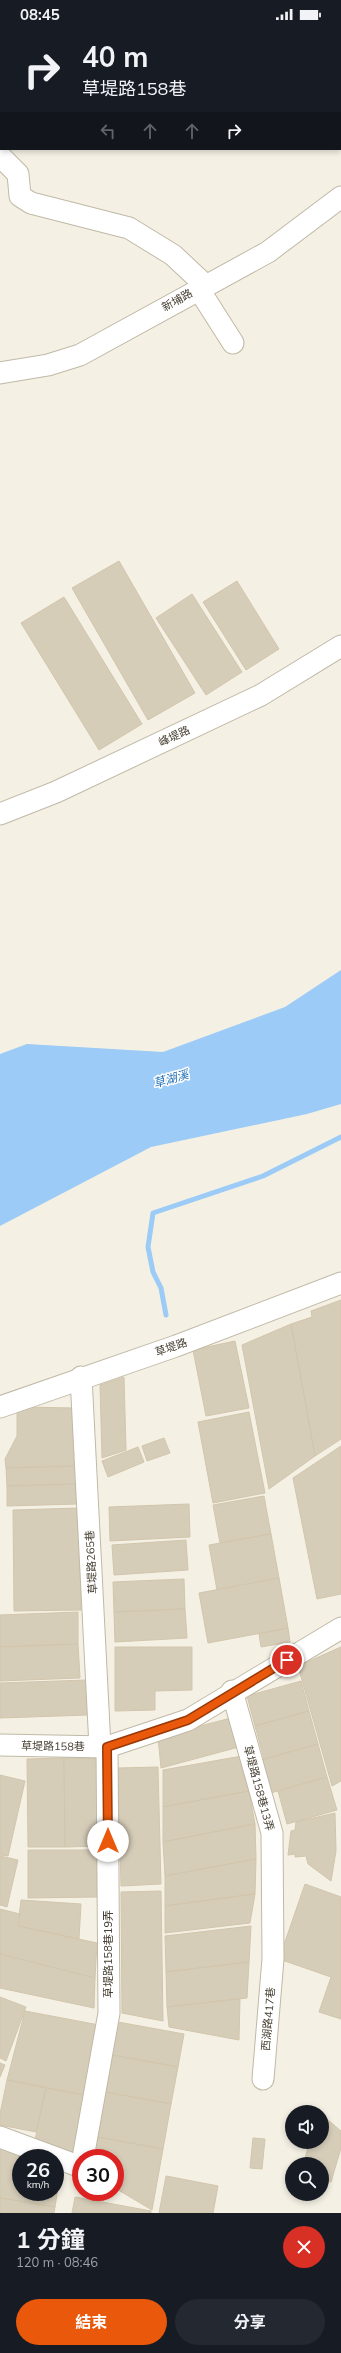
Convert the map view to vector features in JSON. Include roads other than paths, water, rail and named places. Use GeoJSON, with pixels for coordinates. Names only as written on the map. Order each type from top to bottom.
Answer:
{"type":"FeatureCollection","features":[{"type":"Feature","properties":{"kind":"street"},"geometry":{"type":"LineString","coordinates":[[0,156],[18,174],[20,196],[30,203],[129,228],[173,255],[201,287],[233,343]]}},
{"type":"Feature","properties":{"kind":"street","name":"新埔路"},"geometry":{"type":"LineString","coordinates":[[0,373],[48,365],[80,355],[201,287],[268,252],[341,197]]}},
{"type":"Feature","properties":{"kind":"street","name":"峰堤路"},"geometry":{"type":"LineString","coordinates":[[0,814],[56,792],[261,695],[341,646]]}},
{"type":"Feature","properties":{"kind":"street","name":"草堤路"},"geometry":{"type":"LineString","coordinates":[[0,1407],[81,1377],[183,1343],[341,1283]]}},
{"type":"Feature","properties":{"kind":"street","name":"草堤路265巷"},"geometry":{"type":"LineString","coordinates":[[81,1377],[104,1747]]}},
{"type":"Feature","properties":{"kind":"street","name":"草堤路158巷"},"geometry":{"type":"LineString","coordinates":[[0,1745],[104,1747],[188,1720],[232,1692],[341,1628]]}},
{"type":"Feature","properties":{"kind":"street","name":"草堤路158巷13弄"},"geometry":{"type":"LineString","coordinates":[[232,1692],[272,1833],[273,1959]]}},
{"type":"Feature","properties":{"kind":"street","name":"草堤路158巷19弄"},"geometry":{"type":"LineString","coordinates":[[85,2149],[109,2013],[104,1747]]}},
{"type":"Feature","properties":{"kind":"street","name":"西湖路417巷"},"geometry":{"type":"LineString","coordinates":[[263,2079],[273,1959]]}},
{"type":"Feature","properties":{"kind":"street"},"geometry":{"type":"LineString","coordinates":[[0,2137],[72,2164]]}},
{"type":"Feature","properties":{"kind":"water","name":"草湖溪"},"geometry":{"type":"Polygon","coordinates":[[[341,970],[341,1104],[307,1114],[151,1147],[0,1226],[0,1054],[27,1044],[163,1052],[285,1007],[341,970]]]}},
{"type":"Feature","properties":{"kind":"waterway"},"geometry":{"type":"LineString","coordinates":[[166,1315],[161,1288],[153,1272],[148,1247],[153,1213],[263,1176],[341,1137]]}}]}
